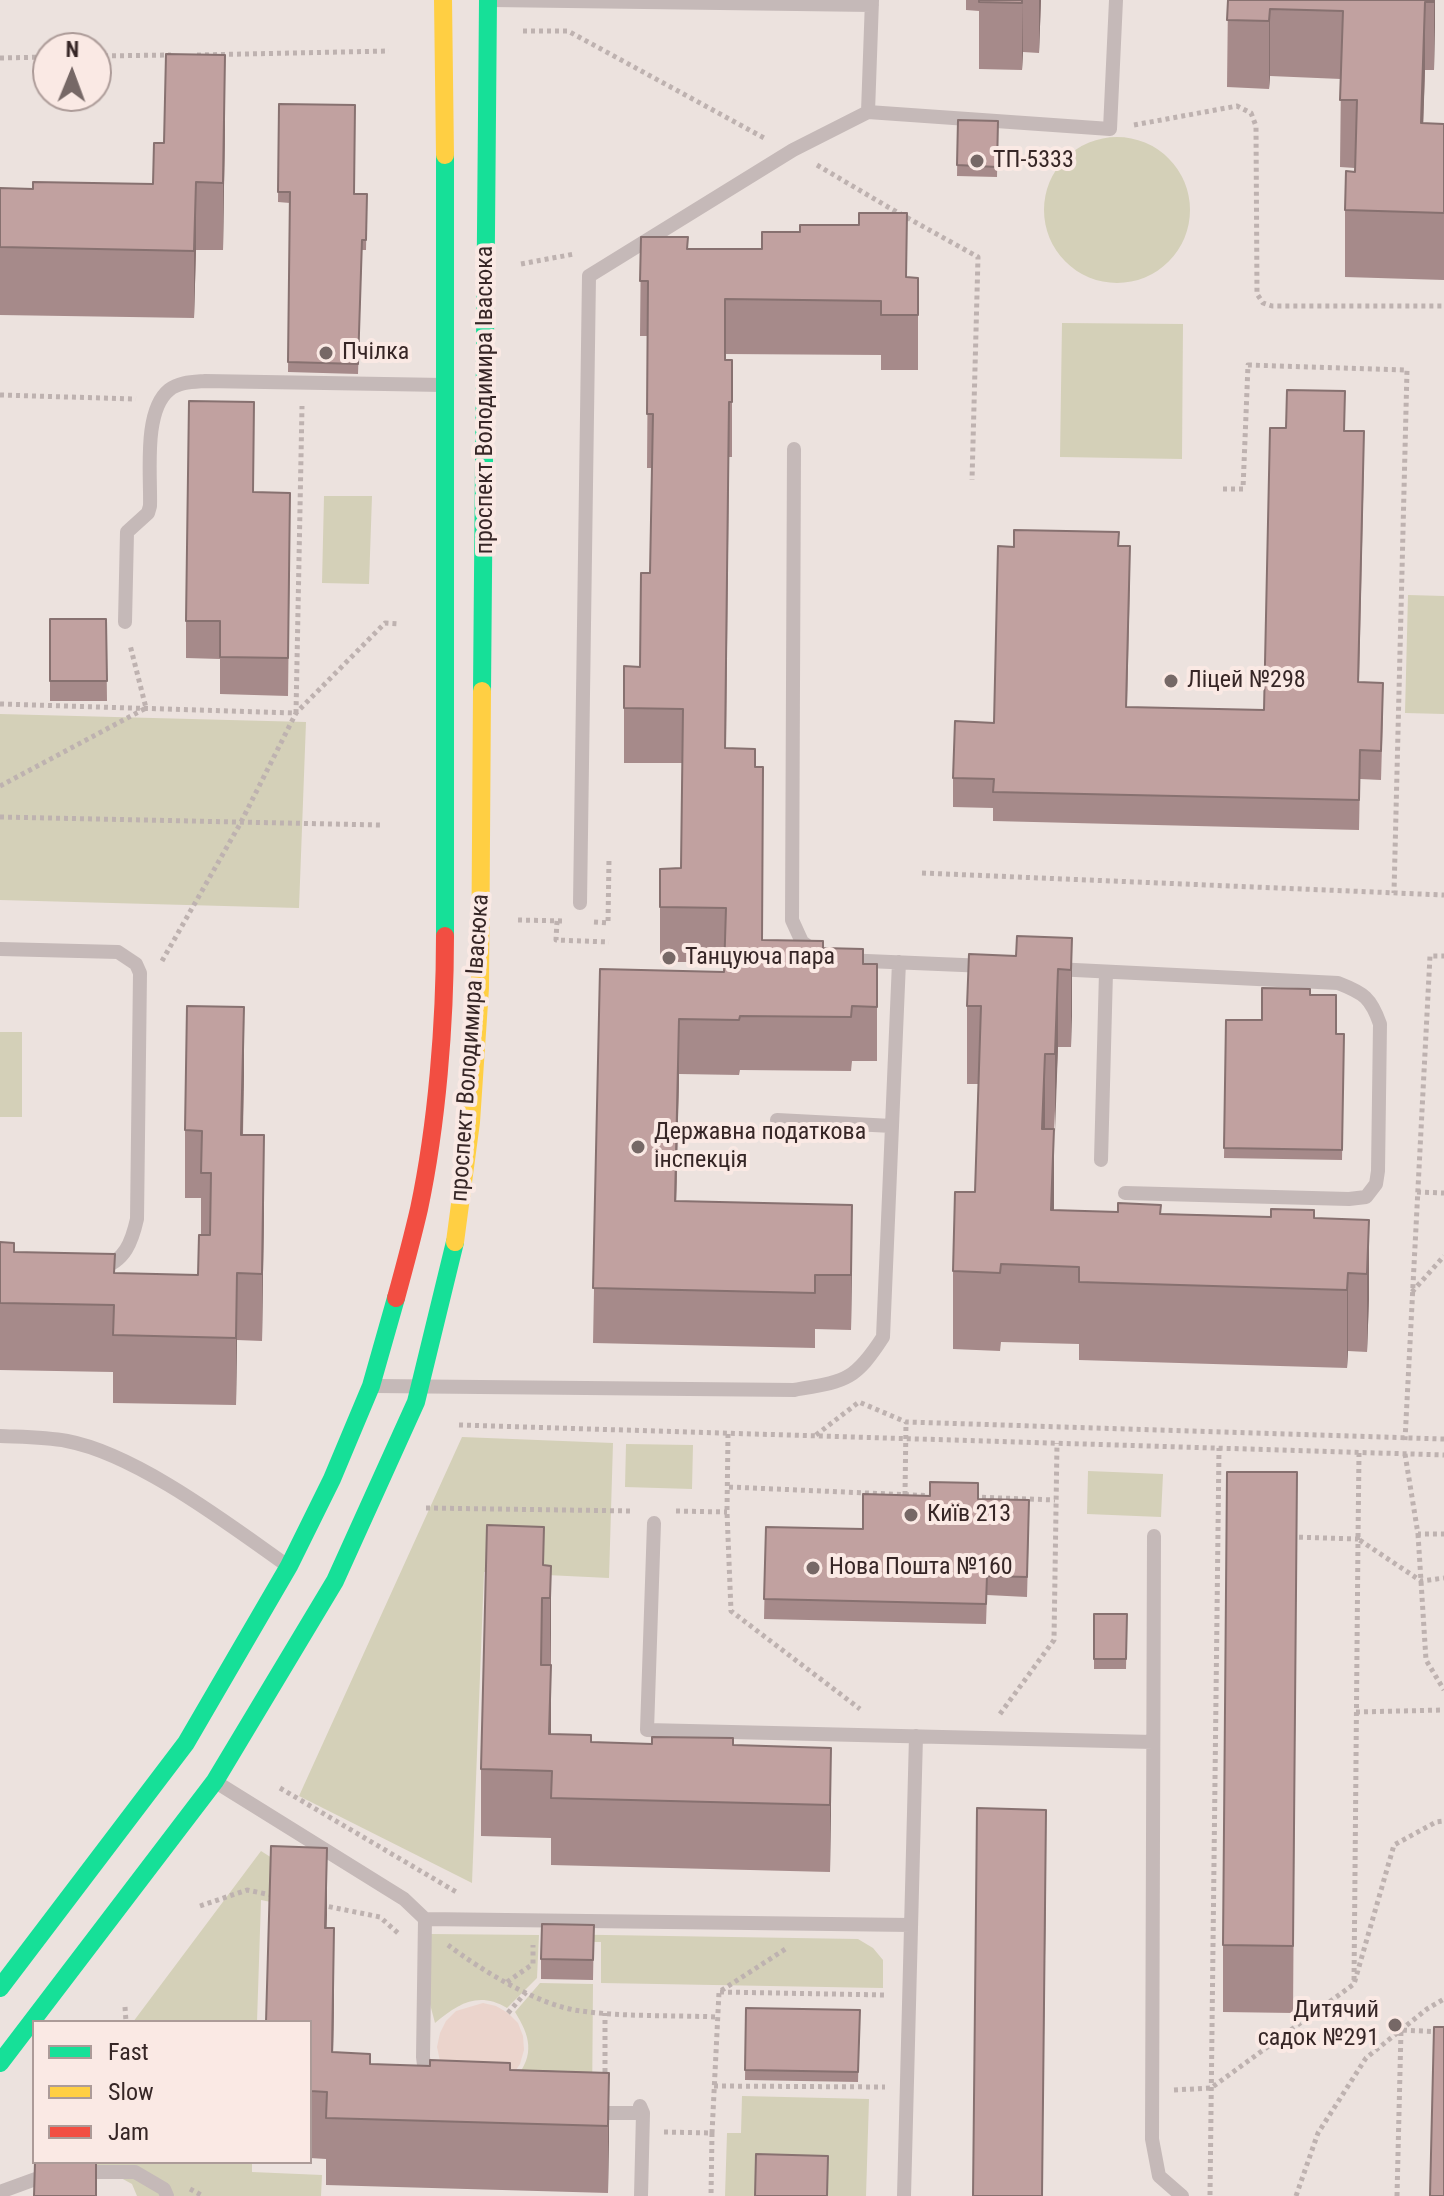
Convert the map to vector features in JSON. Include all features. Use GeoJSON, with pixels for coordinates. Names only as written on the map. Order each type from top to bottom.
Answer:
{"type":"FeatureCollection","features":[{"type":"Feature","properties":{"kind":"street","name":"проспект Володимира Івасюка"},"geometry":{"type":"LineString","coordinates":[[1,1985],[186,1743],[289,1566],[332,1479],[371,1386],[419,1208],[434,1104],[445,983],[447,280],[443,0]]}},
{"type":"Feature","properties":{"kind":"street","name":"проспект Володимира Івасюка"},"geometry":{"type":"LineString","coordinates":[[33,2020],[215,1781],[335,1581],[399,1444],[420,1388],[459,1226],[471,1122],[480,988],[489,0]]}},
{"type":"Feature","properties":{"kind":"street","name":"проспект Володимира Івасюка"},"geometry":{"type":"LineString","coordinates":[[0,2063],[32,2021]]}},
{"type":"Feature","properties":{"kind":"lane"},"geometry":{"type":"LineString","coordinates":[[489,0],[872,3],[868,112]]}},
{"type":"Feature","properties":{"kind":"lane"},"geometry":{"type":"LineString","coordinates":[[580,903],[589,276],[793,150],[868,112],[1110,129],[1116,0]]}},
{"type":"Feature","properties":{"kind":"lane"},"geometry":{"type":"LineString","coordinates":[[125,622],[127,532],[148,513],[151,428],[156,408],[168,391],[183,383],[205,381],[445,385]]}},
{"type":"Feature","properties":{"kind":"lane"},"geometry":{"type":"LineString","coordinates":[[794,449],[792,920],[802,942],[820,954],[841,960],[994,967]]}},
{"type":"Feature","properties":{"kind":"lane"},"geometry":{"type":"LineString","coordinates":[[0,949],[118,952],[136,964],[140,973],[137,1219],[131,1246],[108,1266],[80,1272]]}},
{"type":"Feature","properties":{"kind":"lane"},"geometry":{"type":"LineString","coordinates":[[371,1386],[794,1390],[839,1382],[865,1364],[883,1337],[899,962]]}},
{"type":"Feature","properties":{"kind":"lane"},"geometry":{"type":"LineString","coordinates":[[1042,969],[1338,983],[1360,991],[1373,1005],[1380,1024],[1378,1171],[1376,1184],[1366,1197],[1125,1193]]}},
{"type":"Feature","properties":{"kind":"lane"},"geometry":{"type":"LineString","coordinates":[[1101,1160],[1106,972]]}},
{"type":"Feature","properties":{"kind":"lane"},"geometry":{"type":"LineString","coordinates":[[777,1120],[892,1126]]}},
{"type":"Feature","properties":{"kind":"lane"},"geometry":{"type":"LineString","coordinates":[[0,1436],[66,1441],[115,1457],[190,1499],[289,1566]]}},
{"type":"Feature","properties":{"kind":"lane"},"geometry":{"type":"LineString","coordinates":[[655,1515],[647,1730],[1153,1742]]}},
{"type":"Feature","properties":{"kind":"lane"},"geometry":{"type":"LineString","coordinates":[[1154,1536],[1152,2139],[1159,2176],[1182,2196]]}},
{"type":"Feature","properties":{"kind":"lane"},"geometry":{"type":"LineString","coordinates":[[904,2196],[916,1736]]}},
{"type":"Feature","properties":{"kind":"lane"},"geometry":{"type":"LineString","coordinates":[[215,1781],[404,1899],[425,1919],[911,1925]]}},
{"type":"Feature","properties":{"kind":"lane"},"geometry":{"type":"LineString","coordinates":[[425,1919],[423,2057],[425,2073],[439,2092]]}},
{"type":"Feature","properties":{"kind":"lane"},"geometry":{"type":"LineString","coordinates":[[580,2113],[641,2110],[641,2196]]}},
{"type":"Feature","properties":{"kind":"lane"},"geometry":{"type":"LineString","coordinates":[[0,2192],[54,2172],[135,2172],[164,2189],[167,2196]]}},
{"type":"Feature","properties":{"kind":"path"},"geometry":{"type":"LineString","coordinates":[[521,31],[568,31],[767,139],[793,150],[978,257],[972,480]]}},
{"type":"Feature","properties":{"kind":"path"},"geometry":{"type":"LineString","coordinates":[[189,55],[389,51]]}},
{"type":"Feature","properties":{"kind":"path"},"geometry":{"type":"LineString","coordinates":[[112,56],[173,55]]}},
{"type":"Feature","properties":{"kind":"path"},"geometry":{"type":"LineString","coordinates":[[0,58],[32,57]]}},
{"type":"Feature","properties":{"kind":"path"},"geometry":{"type":"LineString","coordinates":[[1110,129],[1237,106],[1251,113],[1256,126],[1257,294],[1268,306],[1444,306]]}},
{"type":"Feature","properties":{"kind":"path"},"geometry":{"type":"LineString","coordinates":[[753,148],[767,139]]}},
{"type":"Feature","properties":{"kind":"path"},"geometry":{"type":"LineString","coordinates":[[520,264],[578,254]]}},
{"type":"Feature","properties":{"kind":"path"},"geometry":{"type":"LineString","coordinates":[[1223,489],[1243,489],[1248,365],[1407,370],[1394,893]]}},
{"type":"Feature","properties":{"kind":"path"},"geometry":{"type":"LineString","coordinates":[[296,713],[302,403]]}},
{"type":"Feature","properties":{"kind":"path"},"geometry":{"type":"LineString","coordinates":[[290,583],[299,583]]}},
{"type":"Feature","properties":{"kind":"path"},"geometry":{"type":"LineString","coordinates":[[125,622],[146,708]]}},
{"type":"Feature","properties":{"kind":"path"},"geometry":{"type":"LineString","coordinates":[[140,1000],[240,824],[296,713],[385,623],[399,624]]}},
{"type":"Feature","properties":{"kind":"path"},"geometry":{"type":"LineString","coordinates":[[289,650],[297,650]]}},
{"type":"Feature","properties":{"kind":"path"},"geometry":{"type":"LineString","coordinates":[[0,704],[296,713]]}},
{"type":"Feature","properties":{"kind":"path"},"geometry":{"type":"LineString","coordinates":[[0,786],[146,708]]}},
{"type":"Feature","properties":{"kind":"path"},"geometry":{"type":"LineString","coordinates":[[0,817],[380,825]]}},
{"type":"Feature","properties":{"kind":"path"},"geometry":{"type":"LineString","coordinates":[[922,873],[1444,895]]}},
{"type":"Feature","properties":{"kind":"path"},"geometry":{"type":"LineString","coordinates":[[557,921],[556,940],[609,942]]}},
{"type":"Feature","properties":{"kind":"path"},"geometry":{"type":"LineString","coordinates":[[1405,1440],[1430,956],[1444,956]]}},
{"type":"Feature","properties":{"kind":"path"},"geometry":{"type":"LineString","coordinates":[[1417,1192],[1444,1193]]}},
{"type":"Feature","properties":{"kind":"path"},"geometry":{"type":"LineString","coordinates":[[1412,1293],[1444,1256]]}},
{"type":"Feature","properties":{"kind":"path"},"geometry":{"type":"LineString","coordinates":[[815,1436],[859,1402],[906,1422],[1444,1439]]}},
{"type":"Feature","properties":{"kind":"path"},"geometry":{"type":"LineString","coordinates":[[905,1495],[906,1422]]}},
{"type":"Feature","properties":{"kind":"path"},"geometry":{"type":"LineString","coordinates":[[459,1425],[1444,1455]]}},
{"type":"Feature","properties":{"kind":"path"},"geometry":{"type":"LineString","coordinates":[[728,1434],[731,1611],[896,1736]]}},
{"type":"Feature","properties":{"kind":"path"},"geometry":{"type":"LineString","coordinates":[[983,1738],[1054,1640],[1057,1443]]}},
{"type":"Feature","properties":{"kind":"path"},"geometry":{"type":"LineString","coordinates":[[1210,2196],[1219,1448]]}},
{"type":"Feature","properties":{"kind":"path"},"geometry":{"type":"LineString","coordinates":[[1354,1984],[1359,1453]]}},
{"type":"Feature","properties":{"kind":"path"},"geometry":{"type":"LineString","coordinates":[[1405,1454],[1418,1534],[1426,1660],[1444,1690]]}},
{"type":"Feature","properties":{"kind":"path"},"geometry":{"type":"LineString","coordinates":[[729,1487],[950,1496]]}},
{"type":"Feature","properties":{"kind":"path"},"geometry":{"type":"LineString","coordinates":[[965,1497],[1055,1500]]}},
{"type":"Feature","properties":{"kind":"path"},"geometry":{"type":"LineString","coordinates":[[426,1508],[655,1515],[727,1512]]}},
{"type":"Feature","properties":{"kind":"path"},"geometry":{"type":"LineString","coordinates":[[1418,1534],[1444,1534]]}},
{"type":"Feature","properties":{"kind":"path"},"geometry":{"type":"LineString","coordinates":[[1218,1535],[1233,1535]]}},
{"type":"Feature","properties":{"kind":"path"},"geometry":{"type":"LineString","coordinates":[[1280,1537],[1358,1539],[1421,1581],[1444,1578]]}},
{"type":"Feature","properties":{"kind":"path"},"geometry":{"type":"LineString","coordinates":[[1356,1712],[1444,1710]]}},
{"type":"Feature","properties":{"kind":"path"},"geometry":{"type":"LineString","coordinates":[[280,1788],[459,1893]]}},
{"type":"Feature","properties":{"kind":"path"},"geometry":{"type":"LineString","coordinates":[[1152,2091],[1211,2088],[1354,1984],[1394,1845],[1436,1822],[1444,1821]]}},
{"type":"Feature","properties":{"kind":"path"},"geometry":{"type":"LineString","coordinates":[[200,1906],[247,1890],[291,1899]]}},
{"type":"Feature","properties":{"kind":"path"},"geometry":{"type":"LineString","coordinates":[[306,1902],[380,1917],[409,1943]]}},
{"type":"Feature","properties":{"kind":"path"},"geometry":{"type":"LineString","coordinates":[[442,1937],[449,1946],[486,1972],[526,1992],[578,2011],[717,2017]]}},
{"type":"Feature","properties":{"kind":"path"},"geometry":{"type":"LineString","coordinates":[[506,1982],[533,1964],[533,1942]]}},
{"type":"Feature","properties":{"kind":"path"},"geometry":{"type":"LineString","coordinates":[[719,1992],[795,1943]]}},
{"type":"Feature","properties":{"kind":"path"},"geometry":{"type":"LineString","coordinates":[[508,2013],[526,1992]]}},
{"type":"Feature","properties":{"kind":"path"},"geometry":{"type":"LineString","coordinates":[[719,1992],[892,1995]]}},
{"type":"Feature","properties":{"kind":"path"},"geometry":{"type":"LineString","coordinates":[[711,2196],[719,1992]]}},
{"type":"Feature","properties":{"kind":"path"},"geometry":{"type":"LineString","coordinates":[[1296,2196],[1318,2133],[1366,2058],[1444,1999]]}},
{"type":"Feature","properties":{"kind":"path"},"geometry":{"type":"LineString","coordinates":[[125,2007],[126,2020]]}},
{"type":"Feature","properties":{"kind":"path"},"geometry":{"type":"LineString","coordinates":[[604,2113],[605,2013]]}},
{"type":"Feature","properties":{"kind":"path"},"geometry":{"type":"LineString","coordinates":[[1401,2030],[1444,2032]]}},
{"type":"Feature","properties":{"kind":"path"},"geometry":{"type":"LineString","coordinates":[[1397,2196],[1401,2030]]}},
{"type":"Feature","properties":{"kind":"path"},"geometry":{"type":"LineString","coordinates":[[714,2086],[890,2087]]}},
{"type":"Feature","properties":{"kind":"path"},"geometry":{"type":"LineString","coordinates":[[642,2132],[712,2133]]}},
{"type":"Feature","properties":{"kind":"shaded area"},"geometry":{"type":"Polygon","coordinates":[[[1117,137],[1145,142],[1169,158],[1185,182],[1190,210],[1185,238],[1169,262],[1145,278],[1117,283],[1089,278],[1065,262],[1049,238],[1044,210],[1049,182],[1065,158],[1089,142],[1117,137]]]}},
{"type":"Feature","properties":{"kind":"shaded area"},"geometry":{"type":"Polygon","coordinates":[[[1062,323],[1183,324],[1182,459],[1060,457],[1062,323]]]}},
{"type":"Feature","properties":{"kind":"shaded area"},"geometry":{"type":"Polygon","coordinates":[[[324,496],[372,496],[369,584],[322,583],[324,496]]]}},
{"type":"Feature","properties":{"kind":"shaded area"},"geometry":{"type":"Polygon","coordinates":[[[1408,595],[1444,596],[1444,714],[1405,713],[1408,595]]]}},
{"type":"Feature","properties":{"kind":"shaded area"},"geometry":{"type":"Polygon","coordinates":[[[0,714],[306,722],[299,908],[0,900],[0,714]]]}},
{"type":"Feature","properties":{"kind":"shaded area"},"geometry":{"type":"Polygon","coordinates":[[[0,1032],[22,1032],[22,1117],[0,1117],[0,1032]]]}},
{"type":"Feature","properties":{"kind":"shaded area"},"geometry":{"type":"Polygon","coordinates":[[[462,1437],[613,1443],[609,1578],[484,1572],[472,1883],[299,1796],[462,1437]]]}},
{"type":"Feature","properties":{"kind":"shaded area"},"geometry":{"type":"Polygon","coordinates":[[[626,1444],[693,1445],[692,1489],[625,1487],[626,1444]]]}},
{"type":"Feature","properties":{"kind":"shaded area"},"geometry":{"type":"Polygon","coordinates":[[[1088,1471],[1163,1474],[1161,1517],[1087,1514],[1088,1471]]]}},
{"type":"Feature","properties":{"kind":"shaded area"},"geometry":{"type":"Polygon","coordinates":[[[261,1851],[319,1888],[315,1911],[261,1900],[257,2020],[134,2020],[261,1851]]]}},
{"type":"Feature","properties":{"kind":"shaded area"},"geometry":{"type":"Polygon","coordinates":[[[431,1934],[539,1935],[537,1978],[507,2008],[478,2000],[460,2005],[435,2023],[425,1985],[431,1934]]]}},
{"type":"Feature","properties":{"kind":"shaded area"},"geometry":{"type":"Polygon","coordinates":[[[542,1934],[858,1939],[873,1948],[883,1960],[883,1988],[601,1983],[601,1942],[542,1942],[542,1934]]]}},
{"type":"Feature","properties":{"kind":"shaded area"},"geometry":{"type":"Polygon","coordinates":[[[540,1983],[593,1984],[592,2110],[516,2078],[526,2061],[528,2045],[515,2012],[540,1983]]]}},
{"type":"Feature","properties":{"kind":"shaded area"},"geometry":{"type":"Polygon","coordinates":[[[483,2003],[496,2006],[518,2023],[524,2050],[512,2076],[440,2061],[437,2047],[446,2021],[456,2011],[483,2003]]]}},
{"type":"Feature","properties":{"kind":"shaded area"},"geometry":{"type":"Polygon","coordinates":[[[742,2096],[869,2099],[866,2196],[725,2196],[727,2133],[741,2133],[742,2096]]]}},
{"type":"Feature","properties":{"kind":"shaded area"},"geometry":{"type":"Polygon","coordinates":[[[88,2164],[252,2164],[252,2172],[322,2175],[321,2196],[137,2196],[132,2184],[99,2166],[88,2164]]]}},
{"type":"Feature","properties":{"kind":"building"},"geometry":{"type":"Polygon","coordinates":[[[1022,0],[1022,3],[979,2],[1022,0]]]}},
{"type":"Feature","properties":{"kind":"building"},"geometry":{"type":"Polygon","coordinates":[[[1228,0],[1434,0],[1425,2],[1421,123],[1444,124],[1444,213],[1345,210],[1346,171],[1355,172],[1357,100],[1340,100],[1343,11],[1270,9],[1269,21],[1227,20],[1228,0]]]}},
{"type":"Feature","properties":{"kind":"building"},"geometry":{"type":"Polygon","coordinates":[[[166,54],[225,55],[223,183],[196,182],[194,251],[0,247],[0,188],[33,189],[33,182],[153,184],[154,143],[164,143],[166,54]]]}},
{"type":"Feature","properties":{"kind":"building"},"geometry":{"type":"Polygon","coordinates":[[[279,104],[355,105],[354,194],[367,194],[366,240],[362,240],[358,364],[288,362],[290,192],[278,192],[279,104]]]}},
{"type":"Feature","properties":{"kind":"building","name":"ТП-5333"},"geometry":{"type":"Polygon","coordinates":[[[958,120],[998,121],[997,167],[957,165],[958,120]]]}},
{"type":"Feature","properties":{"kind":"building"},"geometry":{"type":"Polygon","coordinates":[[[859,213],[907,213],[906,277],[918,278],[918,315],[881,315],[881,301],[725,299],[725,360],[732,360],[732,402],[729,402],[725,748],[755,749],[755,767],[763,767],[762,940],[823,941],[823,948],[863,949],[863,964],[877,964],[877,1007],[852,1006],[851,1017],[679,1019],[675,1201],[852,1205],[851,1275],[815,1275],[815,1293],[593,1288],[600,969],[724,972],[726,908],[660,907],[660,869],[681,868],[683,709],[624,708],[624,666],[640,667],[641,573],[650,573],[653,414],[647,414],[648,281],[640,281],[641,237],[688,237],[687,249],[762,249],[762,232],[800,232],[800,225],[859,225],[859,213]]]}},
{"type":"Feature","properties":{"kind":"building"},"geometry":{"type":"Polygon","coordinates":[[[1287,390],[1345,391],[1344,431],[1364,431],[1358,682],[1383,683],[1381,751],[1360,750],[1359,800],[993,792],[994,779],[953,778],[955,721],[994,723],[998,546],[1014,547],[1014,530],[1119,532],[1118,546],[1130,546],[1126,707],[1264,710],[1270,428],[1286,428],[1287,390]]]}},
{"type":"Feature","properties":{"kind":"building"},"geometry":{"type":"Polygon","coordinates":[[[189,401],[254,402],[253,492],[290,493],[288,658],[220,657],[220,621],[186,621],[189,401]]]}},
{"type":"Feature","properties":{"kind":"building"},"geometry":{"type":"Polygon","coordinates":[[[50,619],[106,619],[107,681],[50,681],[50,619]]]}},
{"type":"Feature","properties":{"kind":"building"},"geometry":{"type":"Polygon","coordinates":[[[1017,936],[1072,938],[1071,970],[1058,969],[1055,1054],[1045,1054],[1042,1129],[1054,1129],[1051,1210],[1118,1212],[1118,1203],[1161,1205],[1160,1214],[1271,1217],[1271,1209],[1314,1210],[1314,1218],[1369,1220],[1367,1274],[1348,1273],[1347,1290],[1079,1282],[1079,1267],[1001,1264],[1000,1273],[953,1271],[955,1192],[975,1192],[981,1006],[967,1006],[969,954],[1016,956],[1017,936]]]}},
{"type":"Feature","properties":{"kind":"building"},"geometry":{"type":"Polygon","coordinates":[[[1262,988],[1310,989],[1310,995],[1336,995],[1336,1034],[1344,1034],[1342,1150],[1224,1148],[1226,1020],[1262,1020],[1262,988]]]}},
{"type":"Feature","properties":{"kind":"building"},"geometry":{"type":"Polygon","coordinates":[[[187,1006],[244,1007],[241,1135],[264,1135],[262,1274],[237,1273],[236,1338],[113,1335],[114,1305],[0,1303],[0,1242],[14,1243],[14,1252],[115,1254],[114,1273],[198,1275],[199,1235],[210,1235],[211,1173],[201,1173],[202,1131],[185,1130],[187,1006]]]}},
{"type":"Feature","properties":{"kind":"building"},"geometry":{"type":"Polygon","coordinates":[[[1227,1472],[1297,1472],[1293,1946],[1223,1945],[1227,1472]]]}},
{"type":"Feature","properties":{"kind":"building"},"geometry":{"type":"Polygon","coordinates":[[[930,1482],[978,1483],[978,1499],[1029,1500],[1027,1577],[987,1576],[986,1604],[764,1599],[766,1527],[863,1529],[863,1494],[930,1496],[930,1482]]]}},
{"type":"Feature","properties":{"kind":"building"},"geometry":{"type":"Polygon","coordinates":[[[487,1525],[544,1527],[543,1565],[551,1566],[550,1598],[542,1598],[541,1665],[551,1665],[549,1734],[591,1735],[591,1742],[652,1744],[652,1737],[733,1738],[733,1745],[831,1748],[830,1805],[551,1798],[552,1771],[481,1769],[487,1525]]]}},
{"type":"Feature","properties":{"kind":"building"},"geometry":{"type":"Polygon","coordinates":[[[1094,1614],[1127,1614],[1126,1659],[1094,1659],[1094,1614]]]}},
{"type":"Feature","properties":{"kind":"building"},"geometry":{"type":"Polygon","coordinates":[[[977,1808],[1046,1810],[1042,2196],[973,2196],[977,1808]]]}},
{"type":"Feature","properties":{"kind":"building"},"geometry":{"type":"Polygon","coordinates":[[[271,1846],[327,1848],[325,1928],[334,1928],[332,2052],[370,2054],[370,2064],[430,2066],[430,2060],[510,2063],[510,2070],[609,2073],[608,2126],[326,2118],[327,2092],[312,2091],[312,2020],[266,2020],[271,1846]]]}},
{"type":"Feature","properties":{"kind":"building"},"geometry":{"type":"Polygon","coordinates":[[[542,1924],[594,1925],[593,1960],[541,1959],[542,1924]]]}},
{"type":"Feature","properties":{"kind":"building"},"geometry":{"type":"Polygon","coordinates":[[[746,2008],[860,2010],[858,2072],[745,2070],[746,2008]]]}},
{"type":"Feature","properties":{"kind":"building"},"geometry":{"type":"Polygon","coordinates":[[[1434,2027],[1444,2027],[1444,2196],[1430,2196],[1434,2027]]]}},
{"type":"Feature","properties":{"kind":"building"},"geometry":{"type":"Polygon","coordinates":[[[756,2154],[828,2156],[827,2196],[755,2196],[756,2154]]]}},
{"type":"Feature","properties":{"kind":"building"},"geometry":{"type":"Polygon","coordinates":[[[35,2164],[96,2164],[96,2196],[34,2196],[35,2164]]]}},
{"type":"Feature","properties":{"kind":"traffic: fast"},"geometry":{"type":"LineString","coordinates":[[482,691],[488,0]]}},
{"type":"Feature","properties":{"kind":"traffic: fast"},"geometry":{"type":"LineString","coordinates":[[445,155],[445,936]]}},
{"type":"Feature","properties":{"kind":"traffic: fast"},"geometry":{"type":"LineString","coordinates":[[33,2020],[215,1781],[335,1581],[416,1402],[455,1242]]}},
{"type":"Feature","properties":{"kind":"traffic: fast"},"geometry":{"type":"LineString","coordinates":[[0,1988],[186,1743],[289,1566],[332,1479],[371,1386],[396,1298]]}},
{"type":"Feature","properties":{"kind":"traffic: fast"},"geometry":{"type":"LineString","coordinates":[[0,2063],[32,2021]]}},
{"type":"Feature","properties":{"kind":"traffic: slow"},"geometry":{"type":"LineString","coordinates":[[443,0],[445,155]]}},
{"type":"Feature","properties":{"kind":"traffic: slow"},"geometry":{"type":"LineString","coordinates":[[455,1242],[471,1122],[480,988],[482,691]]}},
{"type":"Feature","properties":{"kind":"traffic: jam"},"geometry":{"type":"LineString","coordinates":[[396,1298],[419,1209],[431,1143],[442,1038],[445,936]]}},
{"type":"Feature","properties":{"kind":"place","name":"ТП-5333"},"geometry":{"type":"Point","coordinates":[977,161]}},
{"type":"Feature","properties":{"kind":"place","name":"Пчілка"},"geometry":{"type":"Point","coordinates":[326,353]}},
{"type":"Feature","properties":{"kind":"place","name":"Ліцей №298"},"geometry":{"type":"Point","coordinates":[1171,681]}},
{"type":"Feature","properties":{"kind":"place","name":"Танцуюча пара"},"geometry":{"type":"Point","coordinates":[669,958]}},
{"type":"Feature","properties":{"kind":"place","name":"Державна податкова інспекція"},"geometry":{"type":"Point","coordinates":[638,1147]}},
{"type":"Feature","properties":{"kind":"place","name":"Київ 213"},"geometry":{"type":"Point","coordinates":[911,1515]}},
{"type":"Feature","properties":{"kind":"place","name":"Нова Пошта №160"},"geometry":{"type":"Point","coordinates":[813,1568]}},
{"type":"Feature","properties":{"kind":"place","name":"Дитячий садок №291"},"geometry":{"type":"Point","coordinates":[1395,2025]}}]}
